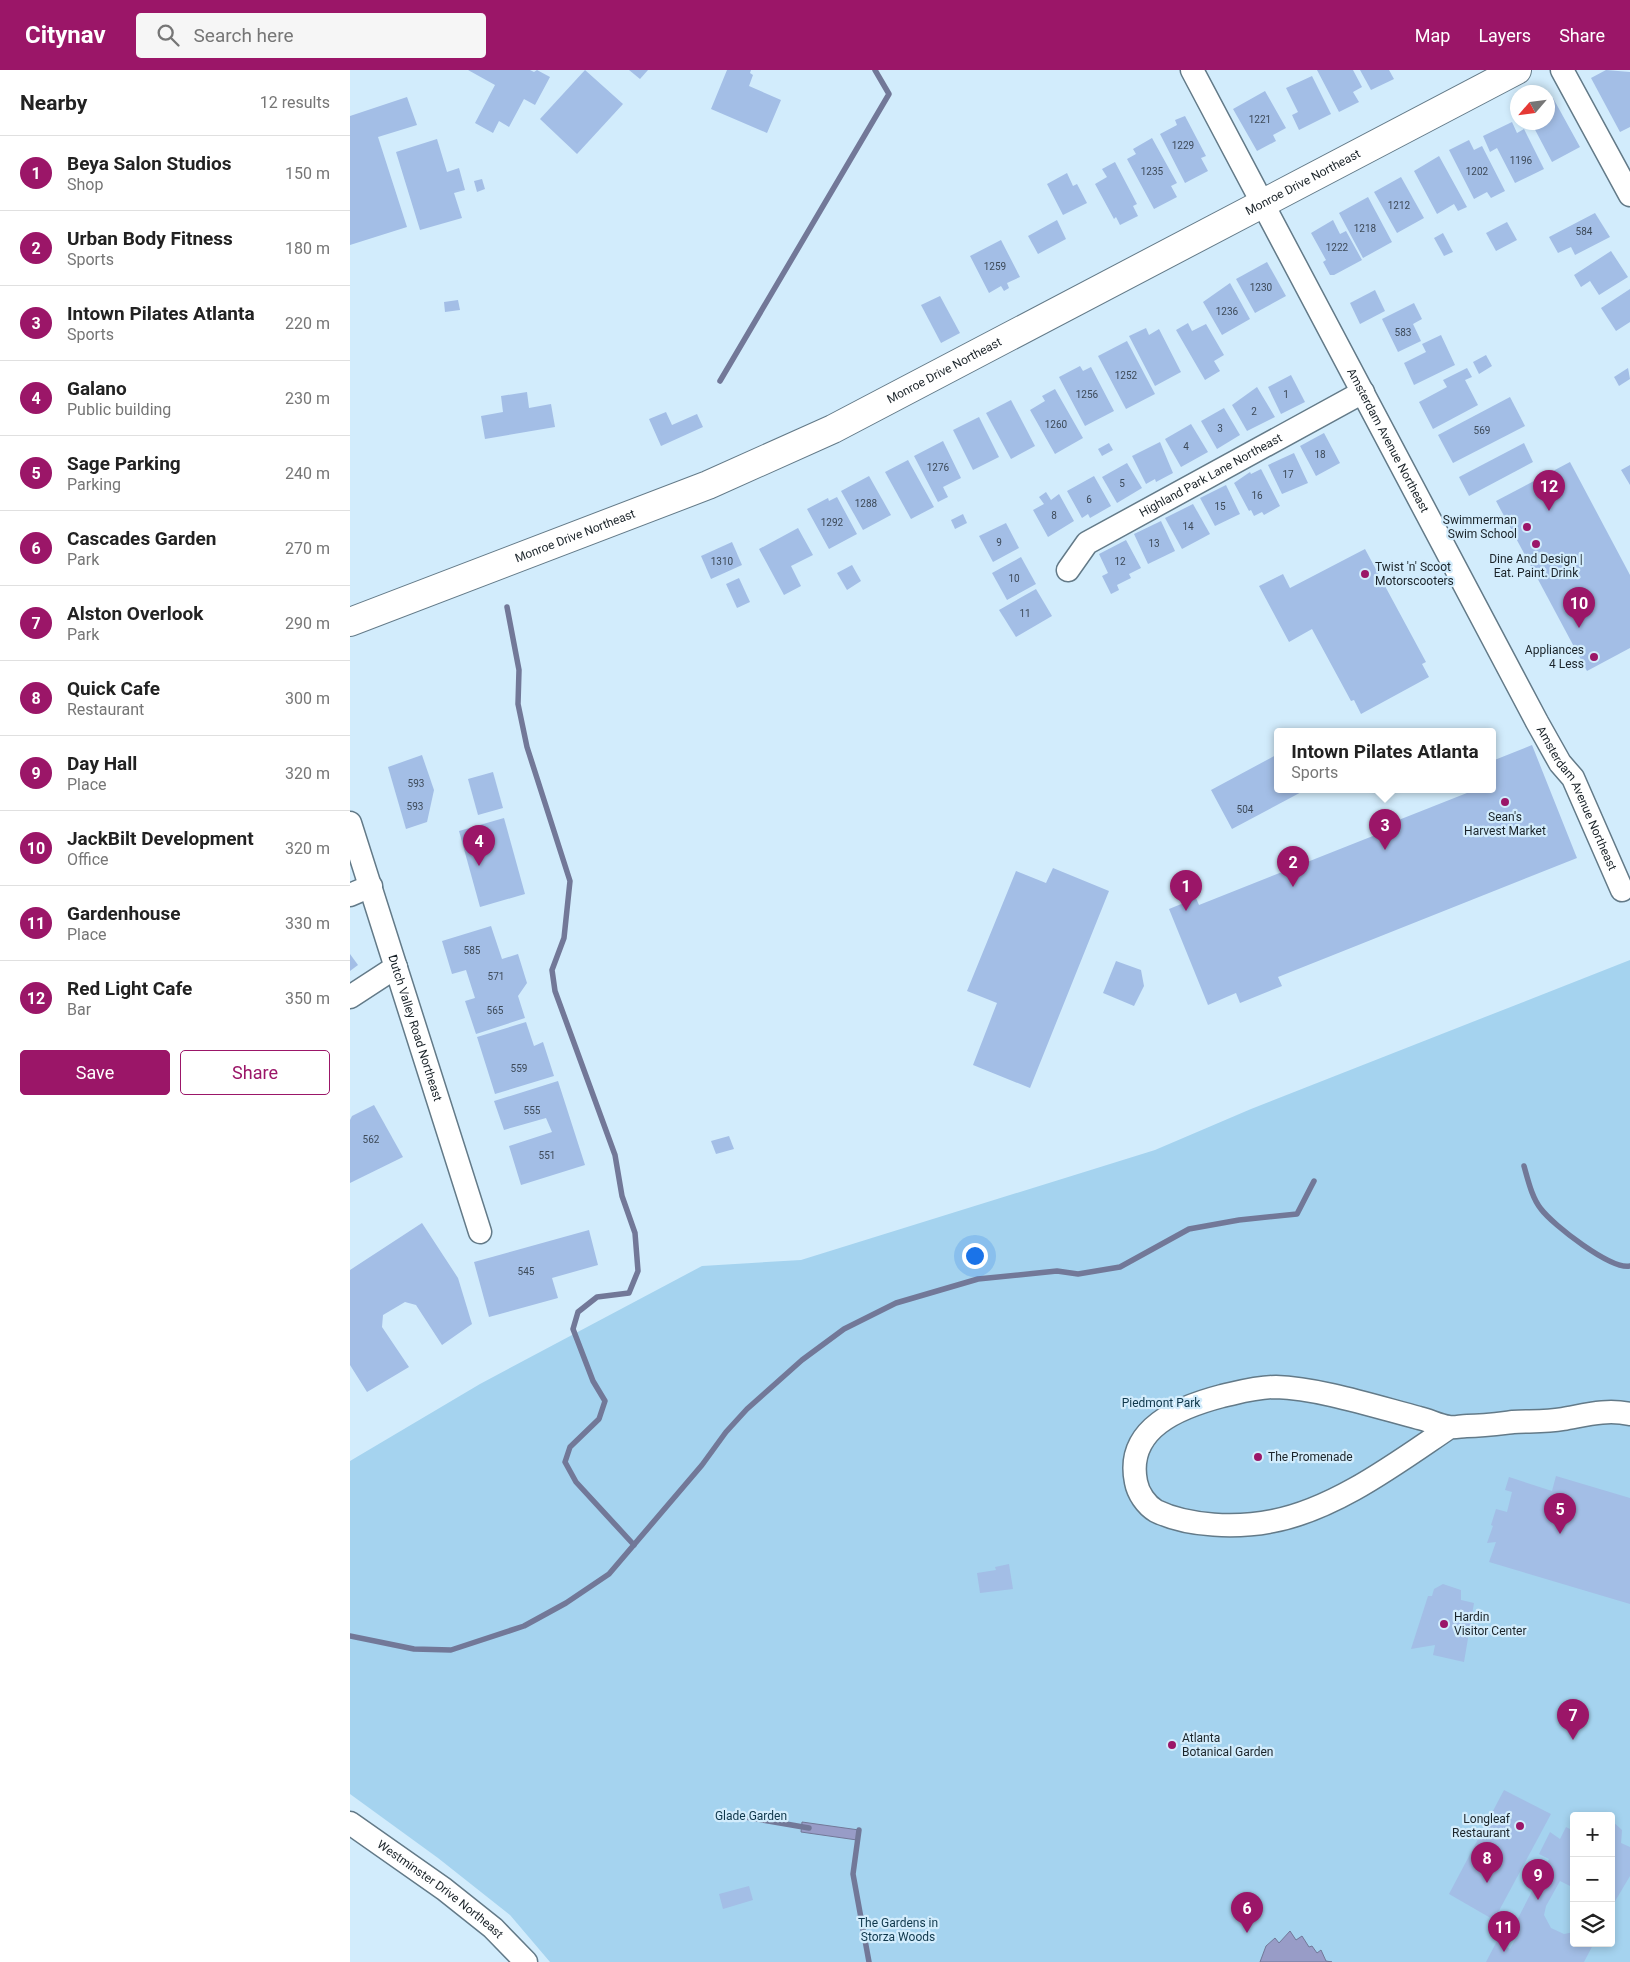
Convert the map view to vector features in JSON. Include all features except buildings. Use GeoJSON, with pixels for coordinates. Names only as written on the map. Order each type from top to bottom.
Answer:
{"type":"FeatureCollection","features":[{"type":"Feature","properties":{"kind":"main road","name":"Monroe Drive Northeast"},"geometry":{"type":"LineString","coordinates":[[350,622],[708,485],[824,433],[1517,70]]}},
{"type":"Feature","properties":{"kind":"street","name":"Amsterdam Avenue Northeast"},"geometry":{"type":"LineString","coordinates":[[1192,70],[1550,746],[1573,778],[1622,890]]}},
{"type":"Feature","properties":{"kind":"street"},"geometry":{"type":"LineString","coordinates":[[1562,70],[1630,195]]}},
{"type":"Feature","properties":{"kind":"street","name":"Highland Park Lane Northeast"},"geometry":{"type":"LineString","coordinates":[[1068,570],[1087,542],[1362,392]]}},
{"type":"Feature","properties":{"kind":"street","name":"Dutch Valley Road Northeast"},"geometry":{"type":"LineString","coordinates":[[350,823],[480,1232]]}},
{"type":"Feature","properties":{"kind":"street"},"geometry":{"type":"LineString","coordinates":[[350,895],[371,886]]}},
{"type":"Feature","properties":{"kind":"street"},"geometry":{"type":"LineString","coordinates":[[350,998],[396,967]]}},
{"type":"Feature","properties":{"kind":"street"},"geometry":{"type":"LineString","coordinates":[[1450,1428],[1348,1493],[1275,1521],[1217,1524],[1188,1520],[1156,1510],[1146,1503],[1137,1486],[1133,1468],[1142,1439],[1165,1418],[1206,1400],[1260,1388],[1278,1387],[1319,1394],[1380,1407],[1450,1428],[1545,1421],[1611,1411],[1630,1414]]}},
{"type":"Feature","properties":{"kind":"street","name":"Westminster Drive Northeast"},"geometry":{"type":"LineString","coordinates":[[350,1823],[494,1928],[526,1962]]}},
{"type":"Feature","properties":{"kind":"green space","name":"Piedmont Park"},"geometry":{"type":"Polygon","coordinates":[[[1630,960],[1630,1962],[550,1962],[510,1915],[438,1858],[350,1794],[350,1461],[480,1384],[702,1266],[801,1260],[1155,1150],[1251,1109],[1630,960]]]}},
{"type":"Feature","properties":{"kind":"shaded area"},"geometry":{"type":"Polygon","coordinates":[[[802,1822],[859,1830],[857,1840],[801,1832],[802,1822]]]}},
{"type":"Feature","properties":{"kind":"shaded area"},"geometry":{"type":"Polygon","coordinates":[[[1290,1931],[1296,1940],[1302,1936],[1309,1947],[1312,1946],[1317,1953],[1321,1950],[1326,1961],[1332,1962],[1260,1962],[1266,1946],[1275,1938],[1279,1943],[1290,1931]]]}},
{"type":"Feature","properties":{"kind":"waterway"},"geometry":{"type":"LineString","coordinates":[[720,381],[889,94],[875,70]]}},
{"type":"Feature","properties":{"kind":"waterway"},"geometry":{"type":"LineString","coordinates":[[507,607],[519,670],[518,704],[527,747],[570,881],[564,938],[552,970],[555,991],[615,1155],[622,1196],[635,1233],[638,1271],[629,1293],[597,1297],[578,1312],[573,1329],[593,1381],[605,1401],[599,1419],[570,1447],[565,1462],[576,1482],[634,1545]]}},
{"type":"Feature","properties":{"kind":"waterway"},"geometry":{"type":"LineString","coordinates":[[1524,1166],[1535,1200],[1547,1216],[1569,1235],[1597,1254],[1610,1261],[1630,1266]]}},
{"type":"Feature","properties":{"kind":"waterway"},"geometry":{"type":"LineString","coordinates":[[350,1636],[414,1649],[451,1650],[524,1626],[566,1603],[609,1574],[747,1409],[802,1360],[844,1329],[896,1303],[978,1279],[1057,1271],[1078,1274],[1120,1267],[1189,1229],[1239,1220],[1297,1214],[1314,1181]]}},
{"type":"Feature","properties":{"kind":"waterway"},"geometry":{"type":"LineString","coordinates":[[722,1813],[809,1828]]}},
{"type":"Feature","properties":{"kind":"waterway"},"geometry":{"type":"LineString","coordinates":[[859,1830],[853,1874],[869,1962]]}},
{"type":"Feature","properties":{"kind":"place","name":"Red Light Cafe"},"geometry":{"type":"Point","coordinates":[1549,511]}},
{"type":"Feature","properties":{"kind":"place","name":"Swimmerman Swim School"},"geometry":{"type":"Point","coordinates":[1527,527]}},
{"type":"Feature","properties":{"kind":"place","name":"Dine And Design | Eat. Paint. Drink"},"geometry":{"type":"Point","coordinates":[1536,544]}},
{"type":"Feature","properties":{"kind":"place","name":"Twist 'n' Scoot Motorscooters"},"geometry":{"type":"Point","coordinates":[1365,574]}},
{"type":"Feature","properties":{"kind":"place","name":"JackBilt Development"},"geometry":{"type":"Point","coordinates":[1579,628]}},
{"type":"Feature","properties":{"kind":"place","name":"Appliances 4 Less"},"geometry":{"type":"Point","coordinates":[1594,657]}},
{"type":"Feature","properties":{"kind":"place","name":"Sean's Harvest Market"},"geometry":{"type":"Point","coordinates":[1505,802]}},
{"type":"Feature","properties":{"kind":"place","name":"Intown Pilates Atlanta"},"geometry":{"type":"Point","coordinates":[1385,850]}},
{"type":"Feature","properties":{"kind":"place","name":"Galano"},"geometry":{"type":"Point","coordinates":[479,866]}},
{"type":"Feature","properties":{"kind":"place","name":"Urban Body Fitness"},"geometry":{"type":"Point","coordinates":[1293,887]}},
{"type":"Feature","properties":{"kind":"place","name":"Beya Salon Studios"},"geometry":{"type":"Point","coordinates":[1186,911]}},
{"type":"Feature","properties":{"kind":"place","name":"The Promenade"},"geometry":{"type":"Point","coordinates":[1258,1457]}},
{"type":"Feature","properties":{"kind":"place","name":"Sage Parking"},"geometry":{"type":"Point","coordinates":[1560,1534]}},
{"type":"Feature","properties":{"kind":"place","name":"Hardin Visitor Center"},"geometry":{"type":"Point","coordinates":[1444,1624]}},
{"type":"Feature","properties":{"kind":"place","name":"Alston Overlook"},"geometry":{"type":"Point","coordinates":[1573,1740]}},
{"type":"Feature","properties":{"kind":"place","name":"Atlanta Botanical Garden"},"geometry":{"type":"Point","coordinates":[1172,1745]}},
{"type":"Feature","properties":{"kind":"place","name":"Longleaf Restaurant"},"geometry":{"type":"Point","coordinates":[1520,1826]}},
{"type":"Feature","properties":{"kind":"place","name":"Quick Cafe"},"geometry":{"type":"Point","coordinates":[1487,1883]}},
{"type":"Feature","properties":{"kind":"place","name":"Day Hall"},"geometry":{"type":"Point","coordinates":[1538,1900]}},
{"type":"Feature","properties":{"kind":"place","name":"Cascades Garden"},"geometry":{"type":"Point","coordinates":[1247,1933]}},
{"type":"Feature","properties":{"kind":"place","name":"Gardenhouse"},"geometry":{"type":"Point","coordinates":[1504,1952]}},
{"type":"Feature","properties":{"kind":"park label","name":"Glade Garden"},"geometry":{"type":"Point","coordinates":[751,1816]}},
{"type":"Feature","properties":{"kind":"park label","name":"The Gardens in Storza Woods"},"geometry":{"type":"Point","coordinates":[898,1930]}}]}
